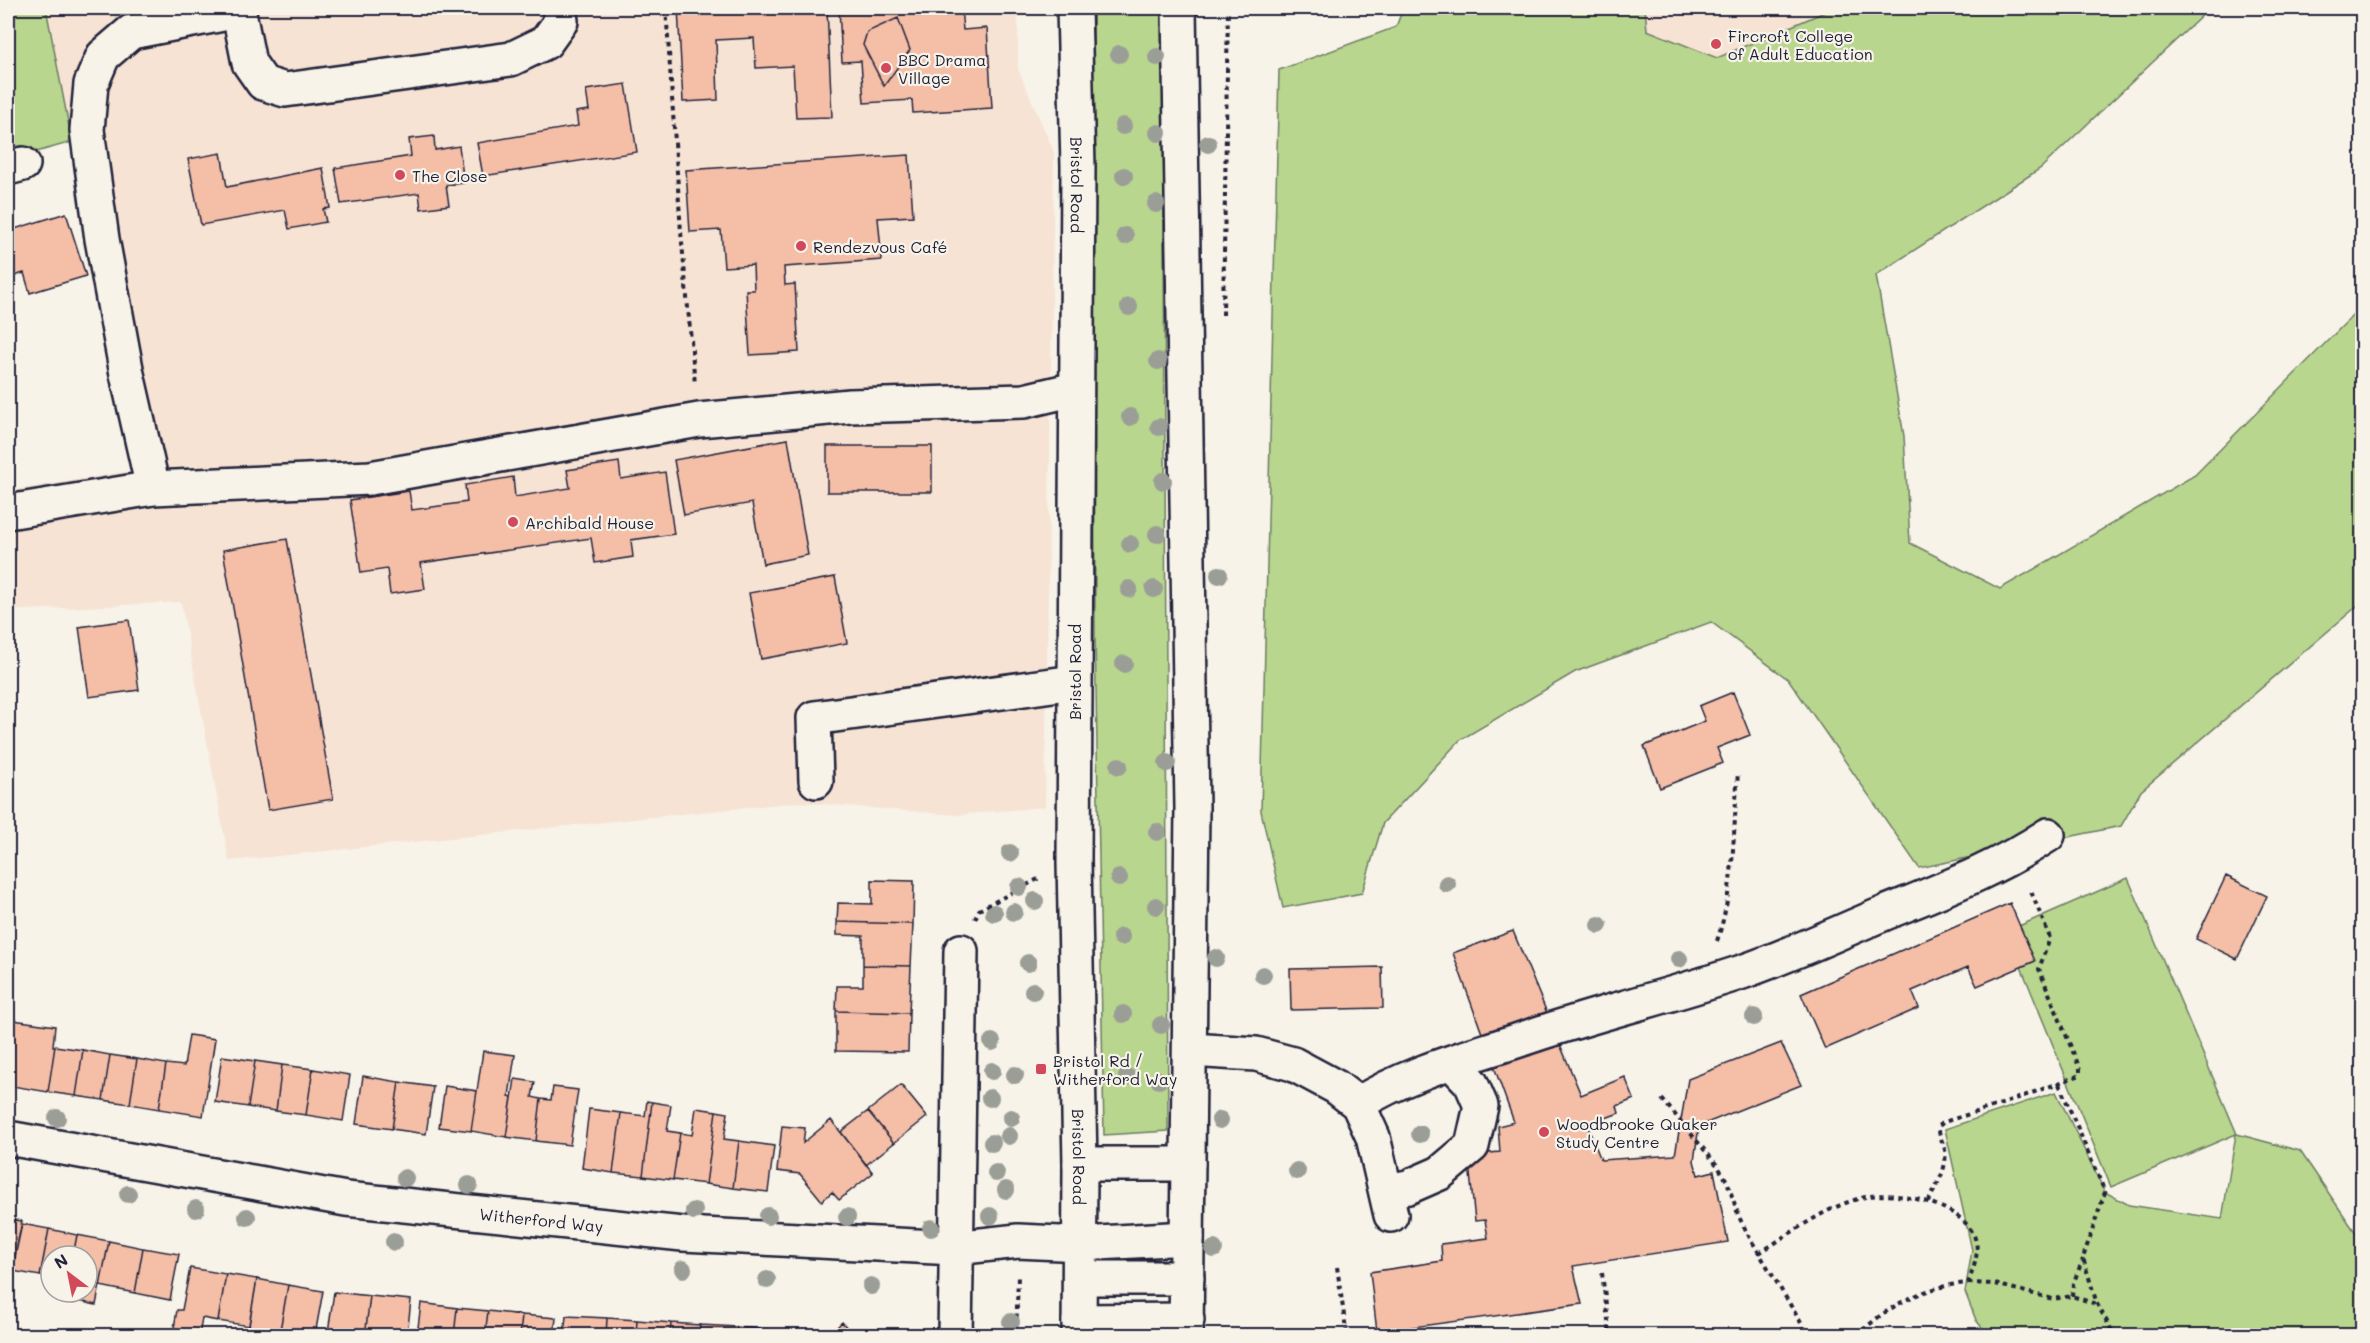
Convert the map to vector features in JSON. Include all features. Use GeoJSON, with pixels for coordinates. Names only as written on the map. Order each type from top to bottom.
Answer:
{"type":"FeatureCollection","features":[{"type":"Feature","properties":{"kind":"main road"},"geometry":{"type":"LineString","coordinates":[[153,488],[127,374],[102,239],[87,130],[91,84],[103,56],[131,33],[238,9],[249,63],[263,83],[285,90],[511,59],[546,42],[561,21],[559,8]]}},
{"type":"Feature","properties":{"kind":"main road","name":"Bristol Road"},"geometry":{"type":"LineString","coordinates":[[1074,8],[1078,166],[1074,861],[1081,1244],[1079,1328]]}},
{"type":"Feature","properties":{"kind":"main road"},"geometry":{"type":"LineString","coordinates":[[1079,1328],[1186,1328],[1192,808],[1179,8]]}},
{"type":"Feature","properties":{"kind":"main road"},"geometry":{"type":"LineString","coordinates":[[8,512],[153,488],[370,478],[699,420],[850,406],[1024,401],[1075,389]]}},
{"type":"Feature","properties":{"kind":"main road"},"geometry":{"type":"LineString","coordinates":[[816,781],[814,718],[1074,682]]}},
{"type":"Feature","properties":{"kind":"main road"},"geometry":{"type":"LineString","coordinates":[[1358,1104],[1378,1091],[1452,1063],[1594,1015],[1780,958],[1928,896],[2017,855],[2048,836]]}},
{"type":"Feature","properties":{"kind":"main road"},"geometry":{"type":"LineString","coordinates":[[955,1335],[961,951]]}},
{"type":"Feature","properties":{"kind":"main road"},"geometry":{"type":"LineString","coordinates":[[1190,1050],[1256,1054],[1293,1064],[1336,1087],[1358,1104],[1373,1137],[1389,1203],[1408,1187],[1440,1173],[1472,1146],[1481,1106],[1471,1083],[1452,1063]]}},
{"type":"Feature","properties":{"kind":"main road","name":"Witherford Way"},"geometry":{"type":"LineString","coordinates":[[8,1138],[346,1199],[683,1234],[956,1248],[1018,1241],[1081,1244],[1187,1238]]}},
{"type":"Feature","properties":{"kind":"main road"},"geometry":{"type":"LineString","coordinates":[[1080,1164],[1188,1164]]}},
{"type":"Feature","properties":{"kind":"main road"},"geometry":{"type":"LineString","coordinates":[[1080,1278],[1187,1278]]}},
{"type":"Feature","properties":{"kind":"path"},"geometry":{"type":"LineString","coordinates":[[666,8],[681,232],[699,420]]}},
{"type":"Feature","properties":{"kind":"path"},"geometry":{"type":"LineString","coordinates":[[1706,982],[1707,971],[1723,923],[1729,890],[1734,853],[1738,773]]}},
{"type":"Feature","properties":{"kind":"path"},"geometry":{"type":"LineString","coordinates":[[1928,1202],[1944,1167],[1945,1151],[1939,1126],[1944,1122],[2080,1075],[2080,1069],[2039,969],[2050,938],[2017,855]]}},
{"type":"Feature","properties":{"kind":"path"},"geometry":{"type":"LineString","coordinates":[[961,951],[979,910],[1074,861]]}},
{"type":"Feature","properties":{"kind":"path"},"geometry":{"type":"LineString","coordinates":[[2059,1084],[2105,1192],[2073,1284],[2072,1296]]}},
{"type":"Feature","properties":{"kind":"path"},"geometry":{"type":"LineString","coordinates":[[1662,1099],[1717,1165],[1727,1181],[1740,1217],[1759,1253],[1809,1335]]}},
{"type":"Feature","properties":{"kind":"path"},"geometry":{"type":"LineString","coordinates":[[1759,1253],[1819,1216],[1864,1197],[1895,1196],[1928,1202],[1954,1215],[1974,1235],[1977,1243],[1977,1256],[1968,1282]]}},
{"type":"Feature","properties":{"kind":"path"},"geometry":{"type":"LineString","coordinates":[[1016,1335],[1018,1241]]}},
{"type":"Feature","properties":{"kind":"path"},"geometry":{"type":"LineString","coordinates":[[2083,1258],[2097,1304],[2115,1335]]}},
{"type":"Feature","properties":{"kind":"path"},"geometry":{"type":"LineString","coordinates":[[1337,1267],[1347,1335]]}},
{"type":"Feature","properties":{"kind":"path"},"geometry":{"type":"LineString","coordinates":[[1602,1273],[1610,1335]]}},
{"type":"Feature","properties":{"kind":"path"},"geometry":{"type":"LineString","coordinates":[[1857,1335],[1882,1314],[1916,1295],[1933,1288],[1968,1282],[1995,1284],[2053,1299],[2072,1296],[2097,1304]]}},
{"type":"Feature","properties":{"kind":"path"},"geometry":{"type":"LineString","coordinates":[[1619,1335],[1641,1335]]}},
{"type":"Feature","properties":{"kind":"shaded area"},"geometry":{"type":"Polygon","coordinates":[[[46,8],[1018,8],[1018,69],[1054,152],[1045,807],[956,815],[798,802],[229,861],[181,602],[8,611],[8,491],[137,470],[46,8]]]}},
{"type":"Feature","properties":{"kind":"shaded area","name":"Fircroft College of Adult Education"},"geometry":{"type":"Polygon","coordinates":[[[1645,8],[1834,8],[1717,58],[1647,30],[1645,8]]]}},
{"type":"Feature","properties":{"kind":"green space"},"geometry":{"type":"Polygon","coordinates":[[[8,8],[46,8],[72,142],[8,160],[8,8]]]}},
{"type":"Feature","properties":{"kind":"green space"},"geometry":{"type":"Polygon","coordinates":[[[1093,8],[1163,8],[1168,1131],[1104,1135],[1095,634],[1093,8]]]}},
{"type":"Feature","properties":{"kind":"green space"},"geometry":{"type":"Polygon","coordinates":[[[1403,8],[1645,8],[1647,30],[1717,58],[1834,8],[2210,8],[2041,168],[1876,275],[1904,436],[1910,543],[2000,589],[2195,475],[2362,306],[2362,602],[2141,791],[2121,826],[1919,868],[1789,680],[1711,622],[1575,672],[1460,740],[1383,823],[1362,893],[1283,908],[1261,811],[1279,70],[1396,27],[1403,8]]]}},
{"type":"Feature","properties":{"kind":"green space"},"geometry":{"type":"Polygon","coordinates":[[[2128,878],[2237,1134],[2300,1151],[2362,1242],[2362,1335],[1988,1335],[1976,1320],[1965,1292],[1972,1250],[1945,1129],[2056,1092],[2105,1192],[2129,1205],[2222,1219],[2236,1134],[2111,1187],[2021,967],[2035,961],[2019,926],[2128,878]]]}},
{"type":"Feature","properties":{"kind":"building"},"geometry":{"type":"Polygon","coordinates":[[[678,8],[827,8],[832,117],[796,118],[793,66],[756,68],[754,38],[716,40],[718,100],[683,102],[678,8]]]}},
{"type":"Feature","properties":{"kind":"building","name":"BBC Drama Village"},"geometry":{"type":"Polygon","coordinates":[[[839,8],[961,8],[963,30],[987,28],[992,108],[913,113],[912,100],[864,103],[861,61],[842,62],[839,8]]]}},
{"type":"Feature","properties":{"kind":"building","name":"BBC Drama Village"},"geometry":{"type":"Polygon","coordinates":[[[898,18],[910,50],[884,86],[863,45],[867,32],[898,18]]]}},
{"type":"Feature","properties":{"kind":"building"},"geometry":{"type":"Polygon","coordinates":[[[626,84],[637,152],[483,176],[477,143],[578,126],[576,112],[589,110],[586,90],[626,84]]]}},
{"type":"Feature","properties":{"kind":"building","name":"The Close"},"geometry":{"type":"Polygon","coordinates":[[[434,136],[435,150],[459,146],[464,183],[446,185],[449,205],[421,209],[419,193],[341,204],[335,168],[411,156],[409,139],[434,136]]]}},
{"type":"Feature","properties":{"kind":"building"},"geometry":{"type":"Polygon","coordinates":[[[221,153],[227,187],[323,168],[330,208],[323,209],[326,222],[289,229],[285,210],[201,225],[188,159],[221,153]]]}},
{"type":"Feature","properties":{"kind":"building","name":"Rendezvous Café"},"geometry":{"type":"Polygon","coordinates":[[[909,155],[913,216],[878,218],[882,260],[784,267],[785,285],[795,284],[799,352],[750,355],[746,290],[754,290],[753,265],[724,267],[721,230],[690,232],[686,170],[909,155]]]}},
{"type":"Feature","properties":{"kind":"building"},"geometry":{"type":"Polygon","coordinates":[[[66,213],[86,276],[30,293],[24,273],[8,278],[8,231],[66,213]]]}},
{"type":"Feature","properties":{"kind":"building"},"geometry":{"type":"Polygon","coordinates":[[[788,439],[808,555],[763,564],[752,503],[684,515],[674,460],[788,439]]]}},
{"type":"Feature","properties":{"kind":"building"},"geometry":{"type":"Polygon","coordinates":[[[827,446],[932,446],[932,492],[827,492],[827,446]]]}},
{"type":"Feature","properties":{"kind":"building","name":"Archibald House"},"geometry":{"type":"Polygon","coordinates":[[[619,462],[621,479],[665,472],[674,534],[631,540],[633,557],[595,563],[591,538],[421,563],[425,589],[390,594],[387,569],[361,573],[350,500],[409,491],[412,510],[467,502],[465,485],[513,477],[515,497],[570,488],[567,470],[619,462]]]}},
{"type":"Feature","properties":{"kind":"building"},"geometry":{"type":"Polygon","coordinates":[[[287,539],[333,799],[268,810],[223,550],[287,539]]]}},
{"type":"Feature","properties":{"kind":"building"},"geometry":{"type":"Polygon","coordinates":[[[835,577],[847,643],[761,659],[749,593],[835,577]]]}},
{"type":"Feature","properties":{"kind":"building"},"geometry":{"type":"Polygon","coordinates":[[[129,620],[139,690],[89,697],[79,627],[129,620]]]}},
{"type":"Feature","properties":{"kind":"building"},"geometry":{"type":"Polygon","coordinates":[[[1733,692],[1750,735],[1717,748],[1723,763],[1660,788],[1644,746],[1705,721],[1699,706],[1733,692]]]}},
{"type":"Feature","properties":{"kind":"building"},"geometry":{"type":"Polygon","coordinates":[[[2226,876],[2267,896],[2237,959],[2196,939],[2226,876]]]}},
{"type":"Feature","properties":{"kind":"building"},"geometry":{"type":"Polygon","coordinates":[[[872,880],[914,881],[913,924],[837,922],[838,903],[872,904],[872,880]]]}},
{"type":"Feature","properties":{"kind":"building"},"geometry":{"type":"Polygon","coordinates":[[[2010,903],[2035,961],[1977,986],[1968,967],[1912,991],[1919,1008],[1825,1049],[1801,994],[2010,903]]]}},
{"type":"Feature","properties":{"kind":"building"},"geometry":{"type":"Polygon","coordinates":[[[837,922],[913,924],[911,966],[863,965],[863,936],[837,935],[837,922]]]}},
{"type":"Feature","properties":{"kind":"building","name":"Woodbrooke Quaker Study Centre"},"geometry":{"type":"Polygon","coordinates":[[[1513,931],[1581,1095],[1625,1077],[1634,1099],[1617,1106],[1619,1113],[1587,1125],[1601,1160],[1675,1155],[1688,1079],[1781,1043],[1801,1085],[1699,1126],[1694,1161],[1698,1175],[1714,1171],[1728,1242],[1573,1266],[1582,1304],[1377,1332],[1370,1272],[1442,1261],[1441,1244],[1488,1238],[1485,1220],[1475,1221],[1468,1155],[1500,1152],[1498,1126],[1514,1122],[1453,953],[1513,931]]]}},
{"type":"Feature","properties":{"kind":"building"},"geometry":{"type":"Polygon","coordinates":[[[863,965],[911,966],[909,1013],[836,1011],[837,986],[863,986],[863,965]]]}},
{"type":"Feature","properties":{"kind":"building"},"geometry":{"type":"Polygon","coordinates":[[[1382,967],[1383,1008],[1291,1010],[1290,969],[1382,967]]]}},
{"type":"Feature","properties":{"kind":"building"},"geometry":{"type":"Polygon","coordinates":[[[836,1011],[909,1013],[908,1052],[836,1051],[836,1011]]]}},
{"type":"Feature","properties":{"kind":"building"},"geometry":{"type":"Polygon","coordinates":[[[13,1020],[55,1026],[53,1046],[55,1046],[48,1092],[12,1086],[13,1077],[8,1076],[8,1034],[11,1035],[13,1020]]]}},
{"type":"Feature","properties":{"kind":"building"},"geometry":{"type":"Polygon","coordinates":[[[189,1035],[215,1039],[203,1116],[159,1109],[166,1064],[184,1066],[189,1035]]]}},
{"type":"Feature","properties":{"kind":"building"},"geometry":{"type":"Polygon","coordinates":[[[55,1046],[83,1050],[76,1096],[48,1092],[55,1046]]]}},
{"type":"Feature","properties":{"kind":"building"},"geometry":{"type":"Polygon","coordinates":[[[83,1050],[110,1055],[103,1100],[76,1096],[83,1050]]]}},
{"type":"Feature","properties":{"kind":"building"},"geometry":{"type":"Polygon","coordinates":[[[483,1051],[515,1055],[506,1137],[471,1131],[483,1051]]]}},
{"type":"Feature","properties":{"kind":"building"},"geometry":{"type":"Polygon","coordinates":[[[110,1055],[137,1059],[130,1104],[103,1100],[110,1055]]]}},
{"type":"Feature","properties":{"kind":"building"},"geometry":{"type":"Polygon","coordinates":[[[222,1056],[255,1061],[248,1107],[215,1102],[222,1056]]]}},
{"type":"Feature","properties":{"kind":"building"},"geometry":{"type":"Polygon","coordinates":[[[137,1059],[166,1064],[159,1109],[130,1104],[137,1059]]]}},
{"type":"Feature","properties":{"kind":"building"},"geometry":{"type":"Polygon","coordinates":[[[255,1061],[282,1065],[276,1111],[248,1107],[255,1061]]]}},
{"type":"Feature","properties":{"kind":"building"},"geometry":{"type":"Polygon","coordinates":[[[282,1065],[313,1069],[306,1115],[276,1111],[282,1065]]]}},
{"type":"Feature","properties":{"kind":"building"},"geometry":{"type":"Polygon","coordinates":[[[313,1069],[350,1075],[343,1121],[306,1115],[313,1069]]]}},
{"type":"Feature","properties":{"kind":"building"},"geometry":{"type":"Polygon","coordinates":[[[363,1076],[399,1082],[392,1129],[356,1124],[363,1076]]]}},
{"type":"Feature","properties":{"kind":"building"},"geometry":{"type":"Polygon","coordinates":[[[515,1079],[535,1082],[532,1097],[541,1099],[536,1141],[506,1137],[515,1079]]]}},
{"type":"Feature","properties":{"kind":"building"},"geometry":{"type":"Polygon","coordinates":[[[399,1082],[433,1087],[426,1134],[392,1129],[399,1082]]]}},
{"type":"Feature","properties":{"kind":"building"},"geometry":{"type":"Polygon","coordinates":[[[901,1085],[927,1117],[894,1143],[868,1111],[901,1085]]]}},
{"type":"Feature","properties":{"kind":"building"},"geometry":{"type":"Polygon","coordinates":[[[445,1086],[477,1091],[471,1131],[439,1127],[445,1086]]]}},
{"type":"Feature","properties":{"kind":"building"},"geometry":{"type":"Polygon","coordinates":[[[553,1087],[578,1090],[570,1145],[536,1141],[541,1099],[551,1100],[553,1087]]]}},
{"type":"Feature","properties":{"kind":"building"},"geometry":{"type":"Polygon","coordinates":[[[647,1101],[652,1102],[643,1176],[613,1173],[621,1113],[645,1116],[647,1101]]]}},
{"type":"Feature","properties":{"kind":"building"},"geometry":{"type":"Polygon","coordinates":[[[652,1102],[671,1105],[667,1131],[680,1133],[673,1180],[643,1176],[652,1102]]]}},
{"type":"Feature","properties":{"kind":"building"},"geometry":{"type":"Polygon","coordinates":[[[696,1108],[716,1111],[706,1184],[673,1180],[680,1133],[692,1135],[696,1108]]]}},
{"type":"Feature","properties":{"kind":"building"},"geometry":{"type":"Polygon","coordinates":[[[589,1109],[621,1113],[613,1173],[582,1168],[589,1109]]]}},
{"type":"Feature","properties":{"kind":"building"},"geometry":{"type":"Polygon","coordinates":[[[716,1111],[728,1113],[724,1139],[739,1141],[733,1188],[706,1184],[716,1111]]]}},
{"type":"Feature","properties":{"kind":"building"},"geometry":{"type":"Polygon","coordinates":[[[868,1111],[894,1143],[866,1165],[841,1132],[868,1111]]]}},
{"type":"Feature","properties":{"kind":"building"},"geometry":{"type":"Polygon","coordinates":[[[831,1120],[873,1173],[839,1200],[832,1192],[822,1201],[800,1174],[777,1171],[782,1126],[805,1128],[803,1143],[831,1120]]]}},
{"type":"Feature","properties":{"kind":"building"},"geometry":{"type":"Polygon","coordinates":[[[739,1141],[774,1146],[768,1192],[733,1188],[739,1141]]]}},
{"type":"Feature","properties":{"kind":"building"},"geometry":{"type":"Polygon","coordinates":[[[8,1219],[22,1221],[12,1271],[8,1270],[8,1219]]]}},
{"type":"Feature","properties":{"kind":"building"},"geometry":{"type":"Polygon","coordinates":[[[22,1224],[49,1229],[46,1244],[39,1244],[39,1276],[12,1271],[22,1224]]]}},
{"type":"Feature","properties":{"kind":"building"},"geometry":{"type":"Polygon","coordinates":[[[49,1229],[77,1235],[75,1244],[46,1244],[49,1229]]]}},
{"type":"Feature","properties":{"kind":"building"},"geometry":{"type":"Polygon","coordinates":[[[77,1235],[109,1241],[99,1290],[99,1244],[75,1244],[77,1235]]]}},
{"type":"Feature","properties":{"kind":"building"},"geometry":{"type":"Polygon","coordinates":[[[109,1241],[143,1248],[135,1293],[100,1286],[109,1241]]]}},
{"type":"Feature","properties":{"kind":"building"},"geometry":{"type":"Polygon","coordinates":[[[143,1248],[179,1254],[170,1300],[135,1293],[143,1248]]]}},
{"type":"Feature","properties":{"kind":"building"},"geometry":{"type":"Polygon","coordinates":[[[190,1268],[226,1274],[218,1321],[202,1318],[199,1336],[173,1334],[177,1310],[182,1310],[190,1268]]]}},
{"type":"Feature","properties":{"kind":"building"},"geometry":{"type":"Polygon","coordinates":[[[226,1274],[257,1279],[249,1326],[218,1321],[226,1274]]]}},
{"type":"Feature","properties":{"kind":"building"},"geometry":{"type":"Polygon","coordinates":[[[257,1279],[288,1285],[279,1336],[247,1336],[257,1279]]]}},
{"type":"Feature","properties":{"kind":"building"},"geometry":{"type":"Polygon","coordinates":[[[288,1285],[323,1291],[315,1335],[279,1336],[288,1285]]]}},
{"type":"Feature","properties":{"kind":"building"},"geometry":{"type":"Polygon","coordinates":[[[334,1292],[370,1296],[365,1336],[321,1336],[321,1331],[328,1332],[334,1292]]]}},
{"type":"Feature","properties":{"kind":"building"},"geometry":{"type":"Polygon","coordinates":[[[370,1296],[411,1300],[407,1336],[365,1336],[370,1296]]]}},
{"type":"Feature","properties":{"kind":"building"},"geometry":{"type":"Polygon","coordinates":[[[421,1303],[457,1308],[454,1336],[417,1336],[421,1303]]]}},
{"type":"Feature","properties":{"kind":"building"},"geometry":{"type":"Polygon","coordinates":[[[457,1308],[488,1311],[485,1336],[454,1336],[457,1308]]]}},
{"type":"Feature","properties":{"kind":"building"},"geometry":{"type":"Polygon","coordinates":[[[488,1311],[522,1315],[520,1336],[485,1336],[488,1311]]]}},
{"type":"Feature","properties":{"kind":"building"},"geometry":{"type":"Polygon","coordinates":[[[522,1315],[556,1318],[554,1336],[520,1336],[522,1315]]]}},
{"type":"Feature","properties":{"kind":"building"},"geometry":{"type":"Polygon","coordinates":[[[566,1316],[607,1318],[606,1336],[564,1336],[566,1316]]]}},
{"type":"Feature","properties":{"kind":"building"},"geometry":{"type":"Polygon","coordinates":[[[607,1318],[637,1320],[636,1336],[606,1336],[607,1318]]]}},
{"type":"Feature","properties":{"kind":"building"},"geometry":{"type":"Polygon","coordinates":[[[637,1320],[671,1323],[670,1336],[636,1336],[637,1320]]]}},
{"type":"Feature","properties":{"kind":"building"},"geometry":{"type":"Polygon","coordinates":[[[842,1322],[854,1336],[828,1336],[842,1322]]]}},
{"type":"Feature","properties":{"kind":"building"},"geometry":{"type":"Polygon","coordinates":[[[671,1323],[700,1325],[699,1336],[670,1336],[671,1323]]]}},
{"type":"Feature","properties":{"kind":"building"},"geometry":{"type":"Polygon","coordinates":[[[700,1325],[737,1327],[736,1336],[699,1336],[700,1325]]]}},
{"type":"Feature","properties":{"kind":"building"},"geometry":{"type":"Polygon","coordinates":[[[737,1327],[773,1330],[773,1336],[736,1336],[737,1327]]]}},
{"type":"Feature","properties":{"kind":"place","name":"Fircroft College of Adult Education"},"geometry":{"type":"Point","coordinates":[1716,44]}},
{"type":"Feature","properties":{"kind":"place","name":"BBC Drama Village"},"geometry":{"type":"Point","coordinates":[886,68]}},
{"type":"Feature","properties":{"kind":"place","name":"The Close"},"geometry":{"type":"Point","coordinates":[400,175]}},
{"type":"Feature","properties":{"kind":"place","name":"Rendezvous Café"},"geometry":{"type":"Point","coordinates":[801,246]}},
{"type":"Feature","properties":{"kind":"place","name":"Archibald House"},"geometry":{"type":"Point","coordinates":[513,522]}},
{"type":"Feature","properties":{"kind":"place","name":"Bristol Rd / Witherford Way"},"geometry":{"type":"Point","coordinates":[1041,1069]}},
{"type":"Feature","properties":{"kind":"place","name":"Woodbrooke Quaker Study Centre"},"geometry":{"type":"Point","coordinates":[1544,1132]}}]}
